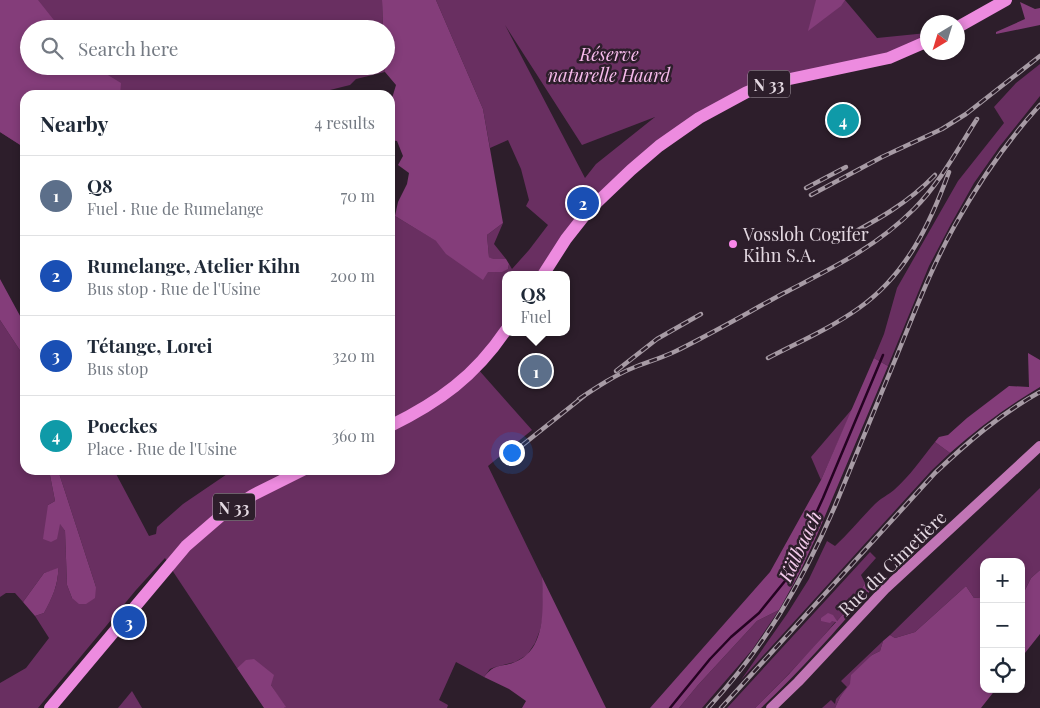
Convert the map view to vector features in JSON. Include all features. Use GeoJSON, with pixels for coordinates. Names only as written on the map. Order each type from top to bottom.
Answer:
{"type":"FeatureCollection","features":[{"type":"Feature","properties":{"kind":"main road"},"geometry":{"type":"LineString","coordinates":[[965,23],[1006,0]]}},
{"type":"Feature","properties":{"kind":"main road","name":"N 33"},"geometry":{"type":"LineString","coordinates":[[546,271],[566,239],[588,211],[659,146],[699,118],[747,92],[771,83],[888,58],[920,44]]}},
{"type":"Feature","properties":{"kind":"main road"},"geometry":{"type":"LineString","coordinates":[[395,424],[457,386],[477,368],[502,335]]}},
{"type":"Feature","properties":{"kind":"main road","name":"Rue du Cimetière"},"geometry":{"type":"LineString","coordinates":[[771,708],[798,682],[885,589],[1040,446]]}},
{"type":"Feature","properties":{"kind":"main road","name":"N 33"},"geometry":{"type":"LineString","coordinates":[[50,708],[186,546],[223,514],[253,495],[293,475]]}},
{"type":"Feature","properties":{"kind":"green space"},"geometry":{"type":"Polygon","coordinates":[[[0,0],[382,0],[383,20],[20,20],[20,75],[373,75],[356,79],[350,85],[330,90],[20,90],[20,145],[0,132],[0,0]]]}},
{"type":"Feature","properties":{"kind":"green space","name":"Réserve naturelle Haard"},"geometry":{"type":"Polygon","coordinates":[[[436,0],[845,0],[877,38],[920,34],[920,39],[889,58],[802,76],[699,117],[588,211],[546,271],[502,271],[502,335],[477,368],[532,430],[488,466],[542,577],[544,611],[535,643],[527,655],[515,662],[490,669],[484,677],[456,662],[439,700],[448,705],[447,708],[284,708],[271,685],[246,661],[237,668],[165,558],[38,708],[0,708],[0,683],[26,668],[49,638],[35,616],[44,613],[49,603],[56,586],[58,569],[44,573],[23,602],[15,593],[6,593],[0,597],[0,320],[20,350],[20,475],[50,475],[55,501],[48,505],[65,531],[67,585],[72,598],[96,587],[60,475],[117,475],[149,536],[156,534],[157,527],[183,504],[226,475],[395,475],[395,216],[488,272],[508,269],[509,264],[512,269],[548,225],[526,206],[529,200],[521,169],[508,140],[490,148],[483,109],[436,0]],[[505,25],[585,178],[596,164],[655,117],[582,145],[505,25]]]}},
{"type":"Feature","properties":{"kind":"green space"},"geometry":{"type":"Polygon","coordinates":[[[1040,64],[1040,96],[1000,146],[974,183],[929,266],[888,366],[874,358],[884,334],[897,288],[958,181],[1004,123],[994,107],[1016,83],[1040,64]]]}},
{"type":"Feature","properties":{"kind":"green space"},"geometry":{"type":"Polygon","coordinates":[[[503,223],[494,244],[506,259],[492,259],[489,257],[487,235],[503,223]]]}},
{"type":"Feature","properties":{"kind":"green space"},"geometry":{"type":"Polygon","coordinates":[[[853,408],[821,480],[811,457],[853,408]]]}},
{"type":"Feature","properties":{"kind":"green space"},"geometry":{"type":"Polygon","coordinates":[[[935,442],[950,453],[931,471],[741,680],[809,579],[827,541],[835,546],[875,504],[900,485],[935,442]]]}},
{"type":"Feature","properties":{"kind":"green space"},"geometry":{"type":"Polygon","coordinates":[[[1040,488],[1040,570],[1031,578],[1025,590],[1025,558],[980,558],[980,597],[974,598],[966,586],[915,632],[895,638],[890,635],[1040,488]]]}},
{"type":"Feature","properties":{"kind":"green space"},"geometry":{"type":"Polygon","coordinates":[[[870,552],[876,558],[861,575],[865,583],[858,596],[807,655],[755,708],[727,708],[870,552]]]}},
{"type":"Feature","properties":{"kind":"green space"},"geometry":{"type":"Polygon","coordinates":[[[779,610],[752,650],[702,708],[679,708],[757,621],[779,610]]]}},
{"type":"Feature","properties":{"kind":"green space"},"geometry":{"type":"Polygon","coordinates":[[[883,641],[880,651],[872,655],[840,697],[835,708],[822,708],[831,700],[835,704],[836,699],[847,687],[841,681],[883,641]]]}},
{"type":"Feature","properties":{"kind":"green space"},"geometry":{"type":"Polygon","coordinates":[[[132,691],[142,708],[118,708],[132,691]]]}},
{"type":"Feature","properties":{"kind":"shaded area"},"geometry":{"type":"Polygon","coordinates":[[[0,0],[38,0],[54,20],[20,20],[20,75],[108,75],[121,83],[120,90],[20,90],[20,145],[0,132],[0,0]]]}},
{"type":"Feature","properties":{"kind":"shaded area"},"geometry":{"type":"Polygon","coordinates":[[[382,0],[436,0],[483,109],[503,223],[487,235],[489,257],[493,259],[506,259],[509,264],[508,269],[502,272],[488,272],[483,280],[446,254],[436,241],[395,216],[398,202],[407,184],[409,173],[398,165],[403,156],[397,141],[395,141],[396,85],[388,75],[395,75],[395,20],[383,20],[382,0]]]}},
{"type":"Feature","properties":{"kind":"shaded area"},"geometry":{"type":"Polygon","coordinates":[[[816,0],[845,0],[841,6],[808,31],[816,0]]]}},
{"type":"Feature","properties":{"kind":"shaded area"},"geometry":{"type":"Polygon","coordinates":[[[1020,2],[1035,9],[1040,8],[1040,25],[996,34],[996,32],[1025,19],[1020,2]]]}},
{"type":"Feature","properties":{"kind":"shaded area"},"geometry":{"type":"Polygon","coordinates":[[[0,279],[20,316],[20,350],[0,320],[0,279]]]}},
{"type":"Feature","properties":{"kind":"shaded area"},"geometry":{"type":"Polygon","coordinates":[[[1028,353],[1040,360],[1040,387],[994,418],[950,453],[935,442],[939,437],[948,435],[1009,386],[1029,387],[1028,353]]]}},
{"type":"Feature","properties":{"kind":"shaded area"},"geometry":{"type":"Polygon","coordinates":[[[874,358],[888,366],[817,535],[799,574],[779,610],[757,621],[679,708],[650,708],[770,572],[821,480],[874,358]]]}},
{"type":"Feature","properties":{"kind":"shaded area"},"geometry":{"type":"Polygon","coordinates":[[[50,475],[60,475],[96,587],[95,598],[86,604],[79,604],[72,598],[67,585],[65,531],[60,524],[57,539],[51,542],[43,539],[48,505],[55,501],[50,475]]]}},
{"type":"Feature","properties":{"kind":"shaded area"},"geometry":{"type":"Polygon","coordinates":[[[58,568],[56,586],[49,603],[44,613],[35,616],[23,602],[44,573],[58,568]]]}},
{"type":"Feature","properties":{"kind":"shaded area"},"geometry":{"type":"Polygon","coordinates":[[[1040,570],[1040,634],[1025,653],[1025,590],[1031,578],[1040,570]]]}},
{"type":"Feature","properties":{"kind":"shaded area"},"geometry":{"type":"Polygon","coordinates":[[[542,577],[606,708],[522,708],[526,701],[509,689],[484,677],[495,667],[510,664],[525,656],[533,647],[541,626],[542,577]]]}},
{"type":"Feature","properties":{"kind":"shaded area"},"geometry":{"type":"Polygon","coordinates":[[[865,583],[870,591],[844,621],[761,708],[755,708],[836,622],[821,621],[821,618],[828,613],[833,615],[837,621],[858,596],[865,583]]]}},
{"type":"Feature","properties":{"kind":"shaded area"},"geometry":{"type":"Polygon","coordinates":[[[966,586],[974,598],[980,597],[980,693],[993,693],[981,708],[835,708],[840,697],[850,684],[851,675],[872,655],[880,651],[883,641],[890,635],[895,638],[915,632],[966,586]]]}},
{"type":"Feature","properties":{"kind":"shaded area"},"geometry":{"type":"Polygon","coordinates":[[[254,659],[274,675],[271,685],[286,707],[264,708],[237,668],[246,660],[254,659]]]}},
{"type":"Feature","properties":{"kind":"waterway","name":"Kälbaach"},"geometry":{"type":"LineString","coordinates":[[670,708],[710,659],[731,637],[759,613],[785,581],[823,498],[883,355]]}},
{"type":"Feature","properties":{"kind":"railway"},"geometry":{"type":"LineString","coordinates":[[811,195],[882,157],[942,129],[966,114],[1040,56]]}},
{"type":"Feature","properties":{"kind":"railway"},"geometry":{"type":"LineString","coordinates":[[708,708],[747,661],[781,613],[809,561],[835,506],[923,291],[946,241],[994,162],[1040,105]]}},
{"type":"Feature","properties":{"kind":"railway"},"geometry":{"type":"LineString","coordinates":[[579,399],[620,374],[702,338],[836,266],[884,235],[914,209],[932,188],[977,119]]}},
{"type":"Feature","properties":{"kind":"railway"},"geometry":{"type":"LineString","coordinates":[[806,188],[846,167]]}},
{"type":"Feature","properties":{"kind":"railway"},"geometry":{"type":"LineString","coordinates":[[768,358],[837,322],[876,295],[903,264],[925,229],[949,172]]}},
{"type":"Feature","properties":{"kind":"railway"},"geometry":{"type":"LineString","coordinates":[[836,242],[900,205],[935,175]]}},
{"type":"Feature","properties":{"kind":"railway"},"geometry":{"type":"LineString","coordinates":[[616,371],[657,339],[701,314]]}},
{"type":"Feature","properties":{"kind":"railway"},"geometry":{"type":"LineString","coordinates":[[721,708],[935,473],[985,429],[1040,392]]}},
{"type":"Feature","properties":{"kind":"railway"},"geometry":{"type":"LineString","coordinates":[[510,455],[584,396]]}},
{"type":"Feature","properties":{"kind":"place","name":"Poeckes"},"geometry":{"type":"Point","coordinates":[843,120]}},
{"type":"Feature","properties":{"kind":"place","name":"Rumelange, Atelier Kihn"},"geometry":{"type":"Point","coordinates":[583,203]}},
{"type":"Feature","properties":{"kind":"place","name":"Vossloh Cogifer Kihn S.A."},"geometry":{"type":"Point","coordinates":[733,244]}},
{"type":"Feature","properties":{"kind":"place","name":"Q8"},"geometry":{"type":"Point","coordinates":[536,371]}},
{"type":"Feature","properties":{"kind":"place","name":"Tétange, Lorei"},"geometry":{"type":"Point","coordinates":[129,622]}}]}
